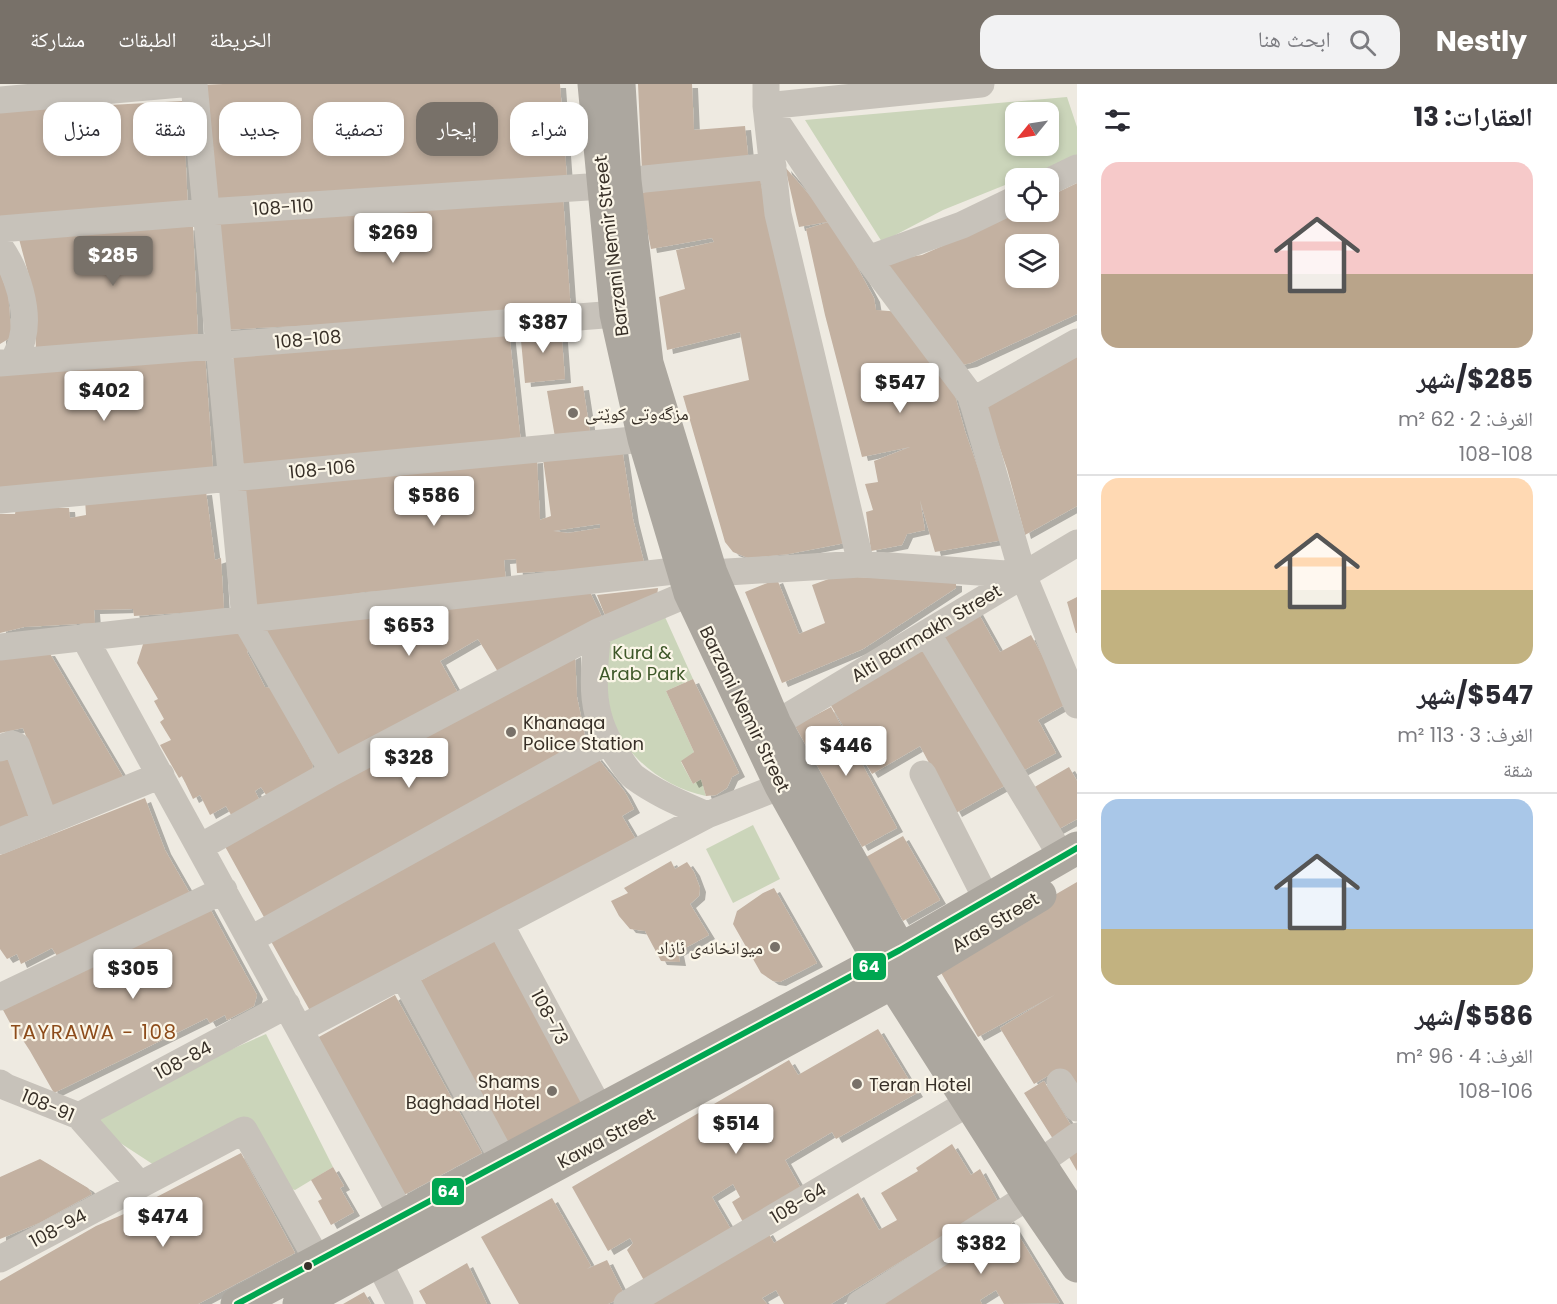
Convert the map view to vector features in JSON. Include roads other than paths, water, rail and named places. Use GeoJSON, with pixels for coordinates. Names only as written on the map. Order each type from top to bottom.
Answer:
{"type":"FeatureCollection","features":[{"type":"Feature","properties":{"kind":"main road","name":"Barzani Nemir Street"},"geometry":{"type":"LineString","coordinates":[[594,84],[647,363],[694,579],[776,724],[896,966],[970,1102],[1029,1196],[1077,1266]]}},
{"type":"Feature","properties":{"kind":"main road","name":"Barzani Nemir Street"},"geometry":{"type":"LineString","coordinates":[[619,84],[614,183],[616,314],[644,439],[694,579],[781,786],[896,966],[1039,1163],[1077,1221]]}},
{"type":"Feature","properties":{"kind":"main road","name":"Aras Street"},"geometry":{"type":"LineString","coordinates":[[896,966],[987,900],[1072,859]]}},
{"type":"Feature","properties":{"kind":"main road","name":"Aras Street"},"geometry":{"type":"LineString","coordinates":[[896,966],[1072,859]]}},
{"type":"Feature","properties":{"kind":"main road","name":"Kawa Street"},"geometry":{"type":"LineString","coordinates":[[237,1304],[504,1162],[577,1138],[600,1110],[896,966]]}},
{"type":"Feature","properties":{"kind":"main road","name":"Kawa Street"},"geometry":{"type":"LineString","coordinates":[[299,1304],[378,1261],[577,1138],[896,966]]}},
{"type":"Feature","properties":{"kind":"street"},"geometry":{"type":"LineString","coordinates":[[0,100],[181,84]]}},
{"type":"Feature","properties":{"kind":"street"},"geometry":{"type":"LineString","coordinates":[[194,84],[245,619],[333,772]]}},
{"type":"Feature","properties":{"kind":"street"},"geometry":{"type":"LineString","coordinates":[[766,95],[981,84]]}},
{"type":"Feature","properties":{"kind":"street"},"geometry":{"type":"LineString","coordinates":[[766,95],[778,214],[861,564]]}},
{"type":"Feature","properties":{"kind":"street"},"geometry":{"type":"LineString","coordinates":[[766,95],[868,258],[971,396],[1023,575],[1076,701]]}},
{"type":"Feature","properties":{"kind":"street","name":"108-110"},"geometry":{"type":"LineString","coordinates":[[0,229],[614,183],[773,166]]}},
{"type":"Feature","properties":{"kind":"street"},"geometry":{"type":"LineString","coordinates":[[1059,177],[1077,168]]}},
{"type":"Feature","properties":{"kind":"street"},"geometry":{"type":"LineString","coordinates":[[868,258],[962,225],[1005,204]]}},
{"type":"Feature","properties":{"kind":"street"},"geometry":{"type":"LineString","coordinates":[[0,247],[18,278],[23,309],[22,338],[7,363]]}},
{"type":"Feature","properties":{"kind":"street","name":"108-108"},"geometry":{"type":"LineString","coordinates":[[7,363],[616,314]]}},
{"type":"Feature","properties":{"kind":"street"},"geometry":{"type":"LineString","coordinates":[[972,401],[1077,342]]}},
{"type":"Feature","properties":{"kind":"street","name":"108-106"},"geometry":{"type":"LineString","coordinates":[[0,500],[644,439]]}},
{"type":"Feature","properties":{"kind":"street","name":"Alti Barmakh Street"},"geometry":{"type":"LineString","coordinates":[[776,724],[1077,543]]}},
{"type":"Feature","properties":{"kind":"street"},"geometry":{"type":"LineString","coordinates":[[0,647],[245,619],[861,564],[1023,575]]}},
{"type":"Feature","properties":{"kind":"street"},"geometry":{"type":"LineString","coordinates":[[200,847],[333,772],[694,579]]}},
{"type":"Feature","properties":{"kind":"street"},"geometry":{"type":"LineString","coordinates":[[598,632],[594,668],[595,706],[606,742],[632,775],[664,796],[707,815]]}},
{"type":"Feature","properties":{"kind":"street"},"geometry":{"type":"LineString","coordinates":[[927,633],[1072,859]]}},
{"type":"Feature","properties":{"kind":"street"},"geometry":{"type":"LineString","coordinates":[[84,637],[402,1216]]}},
{"type":"Feature","properties":{"kind":"street"},"geometry":{"type":"LineString","coordinates":[[251,939],[606,742]]}},
{"type":"Feature","properties":{"kind":"street"},"geometry":{"type":"LineString","coordinates":[[0,748],[12,744],[17,746],[45,823]]}},
{"type":"Feature","properties":{"kind":"street"},"geometry":{"type":"LineString","coordinates":[[923,774],[987,900]]}},
{"type":"Feature","properties":{"kind":"street"},"geometry":{"type":"LineString","coordinates":[[0,841],[161,776]]}},
{"type":"Feature","properties":{"kind":"street"},"geometry":{"type":"LineString","coordinates":[[300,1029],[707,815],[781,786]]}},
{"type":"Feature","properties":{"kind":"street"},"geometry":{"type":"LineString","coordinates":[[0,997],[224,890]]}},
{"type":"Feature","properties":{"kind":"street","name":"108-73"},"geometry":{"type":"LineString","coordinates":[[500,924],[600,1110]]}},
{"type":"Feature","properties":{"kind":"street"},"geometry":{"type":"LineString","coordinates":[[403,975],[504,1162]]}},
{"type":"Feature","properties":{"kind":"street","name":"108-84"},"geometry":{"type":"LineString","coordinates":[[79,1116],[287,1005]]}},
{"type":"Feature","properties":{"kind":"street"},"geometry":{"type":"LineString","coordinates":[[1060,1082],[1077,1108]]}},
{"type":"Feature","properties":{"kind":"street","name":"108-91"},"geometry":{"type":"LineString","coordinates":[[2,1087],[79,1116],[140,1185]]}},
{"type":"Feature","properties":{"kind":"street","name":"108-64"},"geometry":{"type":"LineString","coordinates":[[627,1304],[970,1102]]}},
{"type":"Feature","properties":{"kind":"street","name":"108-94"},"geometry":{"type":"LineString","coordinates":[[0,1259],[244,1130],[318,1261]]}},
{"type":"Feature","properties":{"kind":"street"},"geometry":{"type":"LineString","coordinates":[[1039,1163],[1077,1136]]}},
{"type":"Feature","properties":{"kind":"street"},"geometry":{"type":"LineString","coordinates":[[860,1304],[1029,1196]]}},
{"type":"Feature","properties":{"kind":"street"},"geometry":{"type":"LineString","coordinates":[[378,1261],[400,1304]]}},
{"type":"Feature","properties":{"kind":"place","name":"مزگەوتی کوێتی"},"geometry":{"type":"Point","coordinates":[573,413]}},
{"type":"Feature","properties":{"kind":"place","name":"Khanaqa Police Station"},"geometry":{"type":"Point","coordinates":[511,732]}},
{"type":"Feature","properties":{"kind":"place","name":"میوانخانەی ئازاد"},"geometry":{"type":"Point","coordinates":[775,947]}},
{"type":"Feature","properties":{"kind":"place","name":"Teran Hotel"},"geometry":{"type":"Point","coordinates":[857,1084]}},
{"type":"Feature","properties":{"kind":"place","name":"Shams Baghdad Hotel"},"geometry":{"type":"Point","coordinates":[552,1091]}},
{"type":"Feature","properties":{"kind":"district","name":"TAYRAWA - 108"},"geometry":{"type":"Point","coordinates":[94,1032]}},
{"type":"Feature","properties":{"kind":"park label","name":"Kurd & Arab Park"},"geometry":{"type":"Point","coordinates":[642,662]}}]}
